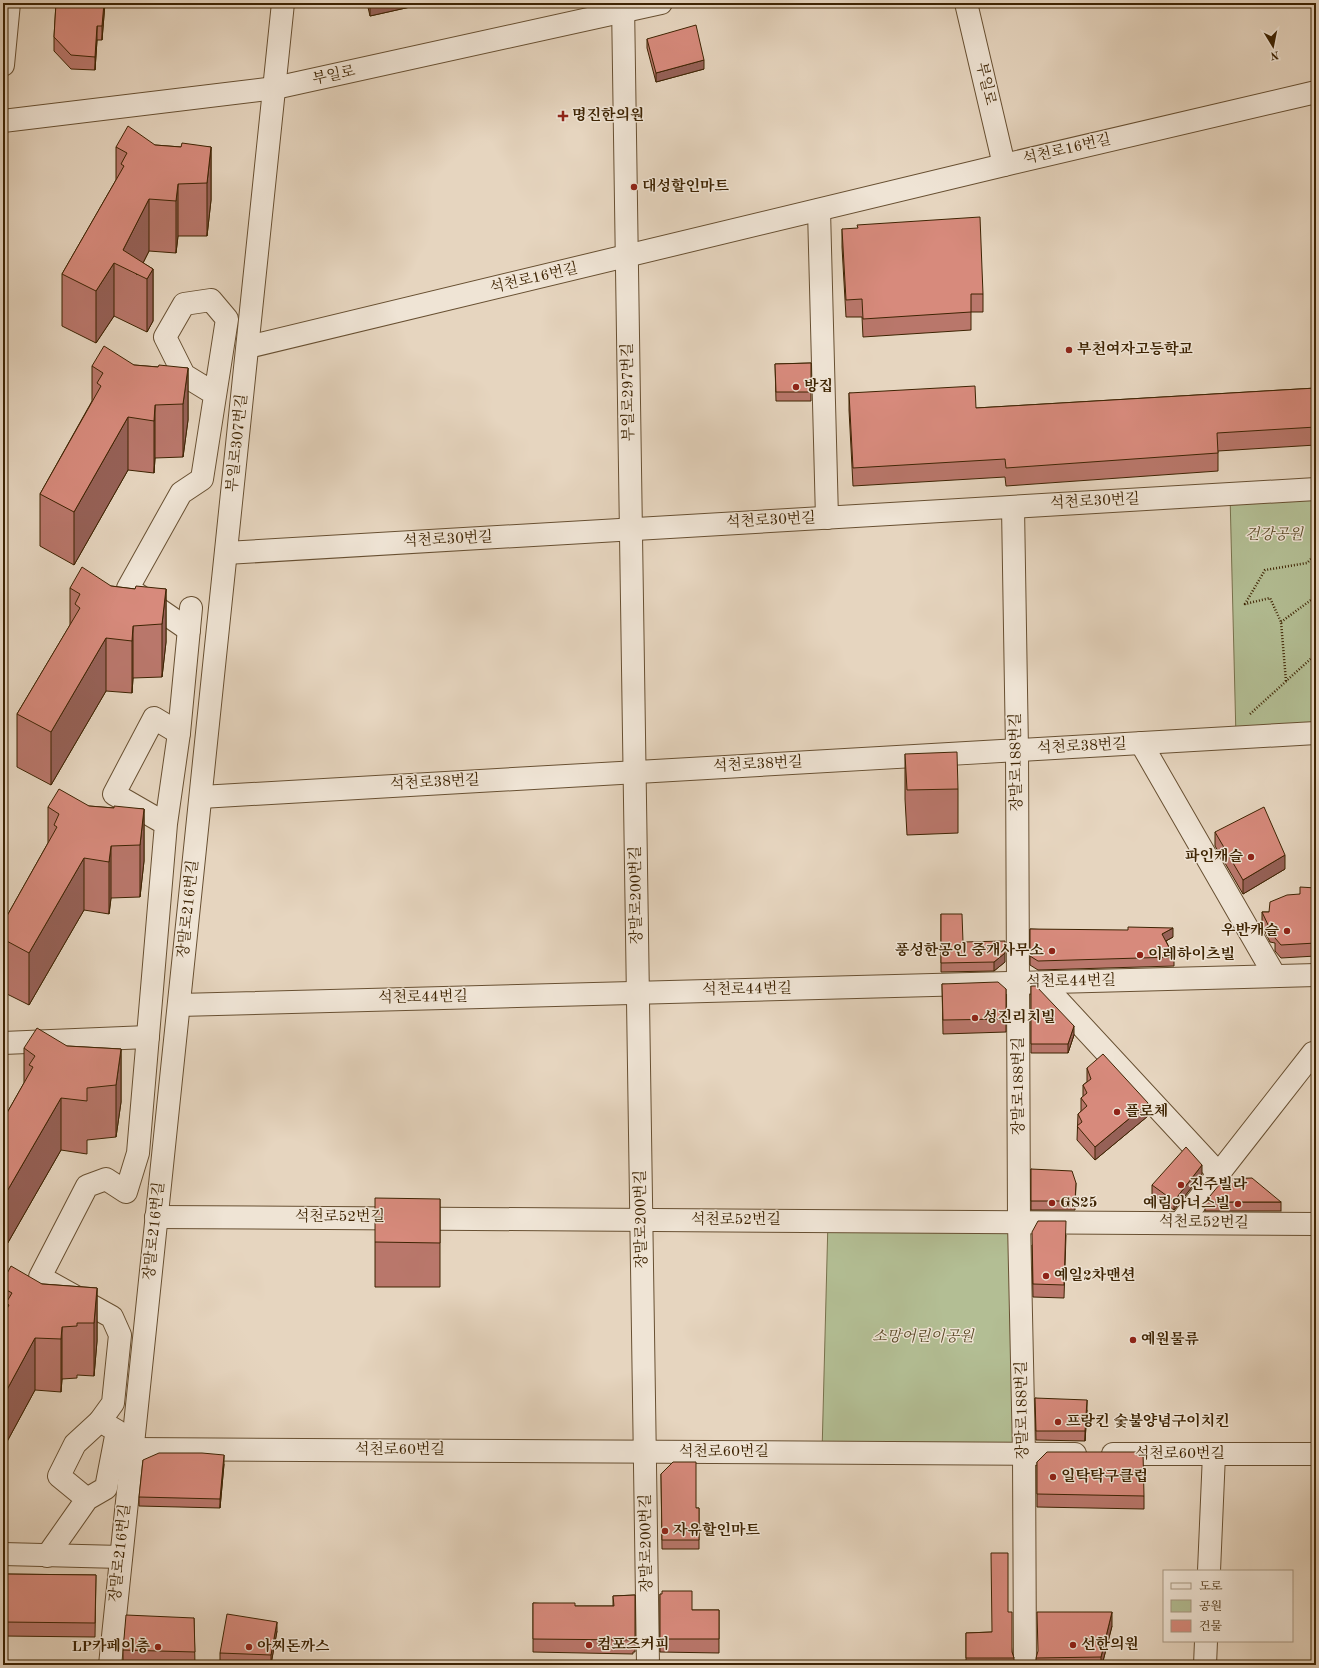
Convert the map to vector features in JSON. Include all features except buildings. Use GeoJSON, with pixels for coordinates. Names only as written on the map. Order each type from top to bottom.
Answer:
{"type":"FeatureCollection","features":[{"type":"Feature","properties":{"kind":"street"},"geometry":{"type":"LineString","coordinates":[[3,65],[8,3]]}},
{"type":"Feature","properties":{"kind":"street","name":"부일로307번길"},"geometry":{"type":"LineString","coordinates":[[201,797],[283,3]]}},
{"type":"Feature","properties":{"kind":"street","name":"부일로"},"geometry":{"type":"LineString","coordinates":[[3,121],[275,88],[623,8],[661,3]]}},
{"type":"Feature","properties":{"kind":"street","name":"부일로"},"geometry":{"type":"LineString","coordinates":[[966,3],[1004,165]]}},
{"type":"Feature","properties":{"kind":"street","name":"부일로297번길"},"geometry":{"type":"LineString","coordinates":[[623,8],[635,772]]}},
{"type":"Feature","properties":{"kind":"street","name":"석천로16번길"},"geometry":{"type":"LineString","coordinates":[[248,347],[1004,165],[1316,92]]}},
{"type":"Feature","properties":{"kind":"street"},"geometry":{"type":"LineString","coordinates":[[819,210],[827,518]]}},
{"type":"Feature","properties":{"kind":"street"},"geometry":{"type":"LineString","coordinates":[[189,630],[128,588],[181,493],[202,479],[215,394]]}},
{"type":"Feature","properties":{"kind":"street","name":"석천로30번길"},"geometry":{"type":"LineString","coordinates":[[226,553],[1316,489]]}},
{"type":"Feature","properties":{"kind":"street","name":"장말로188번길"},"geometry":{"type":"LineString","coordinates":[[1013,507],[1017,750],[1019,1222],[1024,1454],[1025,1665]]}},
{"type":"Feature","properties":{"kind":"street"},"geometry":{"type":"LineString","coordinates":[[87,1499],[59,1476],[75,1444],[100,1421],[113,1403],[120,1335],[112,1317],[40,1277],[87,1186],[106,1179],[126,1192],[138,1154],[166,824],[179,733],[191,608]]}},
{"type":"Feature","properties":{"kind":"street"},"geometry":{"type":"LineString","coordinates":[[166,824],[114,794],[154,718],[179,733]]}},
{"type":"Feature","properties":{"kind":"street","name":"석천로38번길"},"geometry":{"type":"LineString","coordinates":[[201,797],[1316,734]]}},
{"type":"Feature","properties":{"kind":"street"},"geometry":{"type":"LineString","coordinates":[[1141,743],[1275,976]]}},
{"type":"Feature","properties":{"kind":"street","name":"장말로200번길"},"geometry":{"type":"LineString","coordinates":[[635,772],[648,1665]]}},
{"type":"Feature","properties":{"kind":"street","name":"장말로216번길"},"geometry":{"type":"LineString","coordinates":[[110,1665],[201,797]]}},
{"type":"Feature","properties":{"kind":"street","name":"석천로44번길"},"geometry":{"type":"LineString","coordinates":[[179,1005],[1316,975]]}},
{"type":"Feature","properties":{"kind":"street"},"geometry":{"type":"LineString","coordinates":[[1042,983],[1219,1174]]}},
{"type":"Feature","properties":{"kind":"street"},"geometry":{"type":"LineString","coordinates":[[3,1043],[148,1037]]}},
{"type":"Feature","properties":{"kind":"street"},"geometry":{"type":"LineString","coordinates":[[1180,1223],[1313,1053],[1316,1053]]}},
{"type":"Feature","properties":{"kind":"street","name":"석천로52번길"},"geometry":{"type":"LineString","coordinates":[[156,1216],[1316,1224]]}},
{"type":"Feature","properties":{"kind":"street"},"geometry":{"type":"LineString","coordinates":[[47,1556],[87,1499],[106,1488],[117,1431],[100,1421]]}},
{"type":"Feature","properties":{"kind":"street","name":"석천로60번길"},"geometry":{"type":"LineString","coordinates":[[132,1449],[1024,1454],[1316,1454]]}},
{"type":"Feature","properties":{"kind":"street"},"geometry":{"type":"LineString","coordinates":[[1209,1570],[1214,1454]]}},
{"type":"Feature","properties":{"kind":"street"},"geometry":{"type":"LineString","coordinates":[[3,1554],[121,1557]]}},
{"type":"Feature","properties":{"kind":"street"},"geometry":{"type":"LineString","coordinates":[[1205,1665],[1206,1642]]}},
{"type":"Feature","properties":{"kind":"path"},"geometry":{"type":"LineString","coordinates":[[1286,681],[1281,622],[1270,598],[1245,604],[1265,570],[1307,563],[1316,554]]}},
{"type":"Feature","properties":{"kind":"path"},"geometry":{"type":"LineString","coordinates":[[1281,622],[1311,600],[1316,602]]}},
{"type":"Feature","properties":{"kind":"path"},"geometry":{"type":"LineString","coordinates":[[1247,717],[1316,654]]}},
{"type":"Feature","properties":{"kind":"green space","name":"건강공원"},"geometry":{"type":"Polygon","coordinates":[[[1316,489],[1316,733],[1236,738],[1230,494],[1316,489]]]}},
{"type":"Feature","properties":{"kind":"green space","name":"소망어린이공원"},"geometry":{"type":"Polygon","coordinates":[[[828,1220],[1019,1222],[1024,1454],[822,1453],[828,1220]]]}},
{"type":"Feature","properties":{"kind":"place","name":"명진한의원"},"geometry":{"type":"Point","coordinates":[563,116]}},
{"type":"Feature","properties":{"kind":"place","name":"대성할인마트"},"geometry":{"type":"Point","coordinates":[634,187]}},
{"type":"Feature","properties":{"kind":"place","name":"부천여자고등학교"},"geometry":{"type":"Point","coordinates":[1069,350]}},
{"type":"Feature","properties":{"kind":"place","name":"방집"},"geometry":{"type":"Point","coordinates":[796,387]}},
{"type":"Feature","properties":{"kind":"place","name":"파인캐슬"},"geometry":{"type":"Point","coordinates":[1251,857]}},
{"type":"Feature","properties":{"kind":"place","name":"우반캐슬"},"geometry":{"type":"Point","coordinates":[1287,931]}},
{"type":"Feature","properties":{"kind":"place","name":"풍성한공인 중개사무소"},"geometry":{"type":"Point","coordinates":[1052,951]}},
{"type":"Feature","properties":{"kind":"place","name":"이레하이츠빌"},"geometry":{"type":"Point","coordinates":[1140,955]}},
{"type":"Feature","properties":{"kind":"place","name":"성진리치빌"},"geometry":{"type":"Point","coordinates":[975,1018]}},
{"type":"Feature","properties":{"kind":"place","name":"플로체"},"geometry":{"type":"Point","coordinates":[1117,1112]}},
{"type":"Feature","properties":{"kind":"place","name":"진주빌라"},"geometry":{"type":"Point","coordinates":[1181,1185]}},
{"type":"Feature","properties":{"kind":"place","name":"GS25"},"geometry":{"type":"Point","coordinates":[1052,1203]}},
{"type":"Feature","properties":{"kind":"place","name":"예림아너스빌"},"geometry":{"type":"Point","coordinates":[1238,1204]}},
{"type":"Feature","properties":{"kind":"place","name":"예일2차맨션"},"geometry":{"type":"Point","coordinates":[1046,1276]}},
{"type":"Feature","properties":{"kind":"place","name":"예원물류"},"geometry":{"type":"Point","coordinates":[1133,1340]}},
{"type":"Feature","properties":{"kind":"place","name":"프랑킨 숯불양념구이치킨"},"geometry":{"type":"Point","coordinates":[1058,1422]}},
{"type":"Feature","properties":{"kind":"place","name":"일탁탁구클럽"},"geometry":{"type":"Point","coordinates":[1053,1477]}},
{"type":"Feature","properties":{"kind":"place","name":"자유할인마트"},"geometry":{"type":"Point","coordinates":[665,1531]}},
{"type":"Feature","properties":{"kind":"place","name":"컴포즈커피"},"geometry":{"type":"Point","coordinates":[589,1645]}},
{"type":"Feature","properties":{"kind":"place","name":"선한의원"},"geometry":{"type":"Point","coordinates":[1073,1645]}},
{"type":"Feature","properties":{"kind":"place","name":"LP카페이층"},"geometry":{"type":"Point","coordinates":[158,1647]}},
{"type":"Feature","properties":{"kind":"place","name":"아찌돈까스"},"geometry":{"type":"Point","coordinates":[249,1647]}}]}
